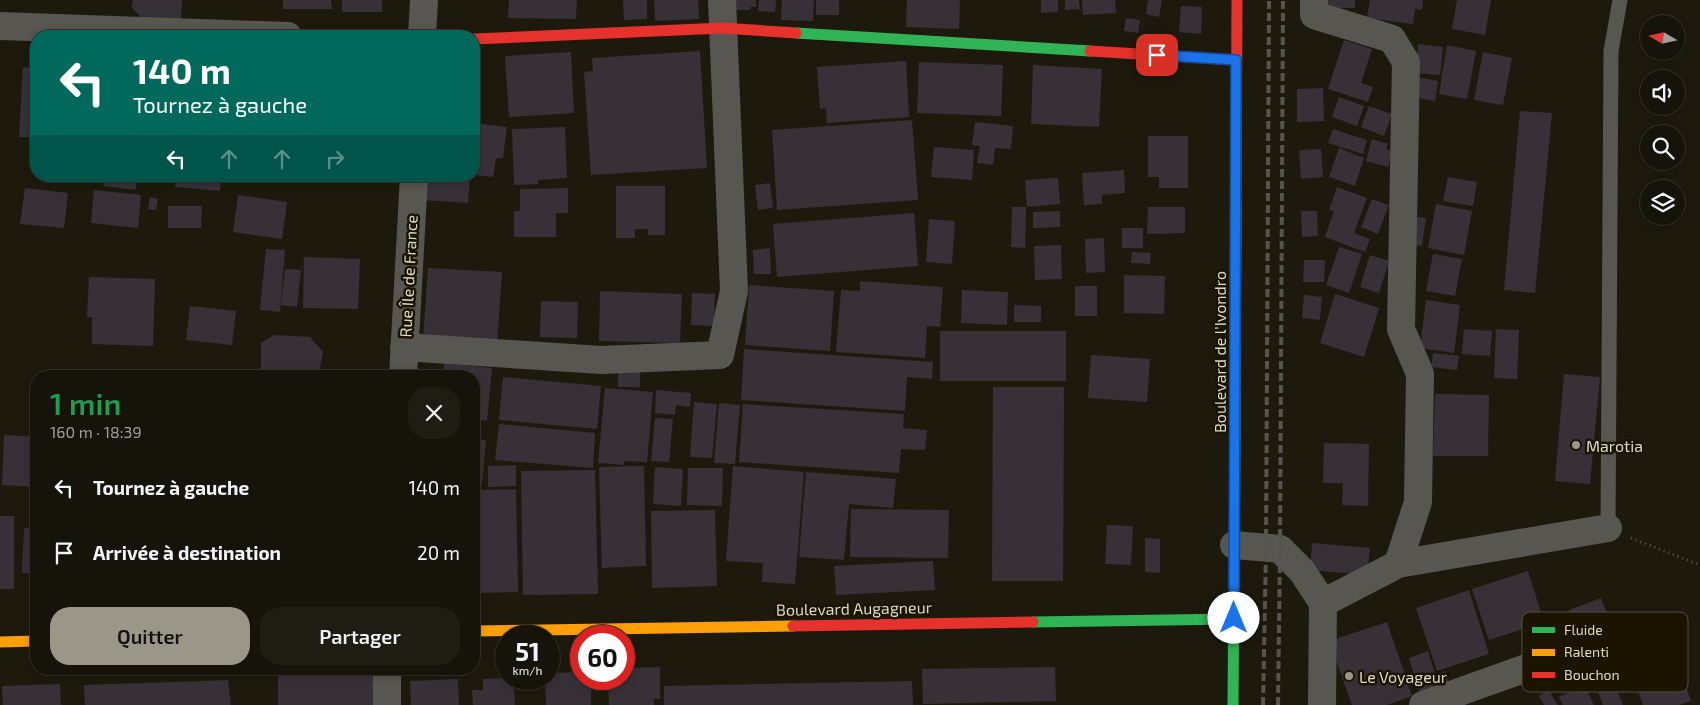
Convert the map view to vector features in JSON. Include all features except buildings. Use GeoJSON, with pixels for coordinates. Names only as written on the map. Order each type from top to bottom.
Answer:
{"type":"FeatureCollection","features":[{"type":"Feature","properties":{"kind":"street"},"geometry":{"type":"LineString","coordinates":[[422,30],[424,0]]}},
{"type":"Feature","properties":{"kind":"street"},"geometry":{"type":"LineString","coordinates":[[404,347],[601,360],[720,355],[734,291],[722,0]]}},
{"type":"Feature","properties":{"kind":"street","name":"Boulevard de l'Ivondro"},"geometry":{"type":"LineString","coordinates":[[1233,705],[1236,60],[1238,0]]}},
{"type":"Feature","properties":{"kind":"street"},"geometry":{"type":"LineString","coordinates":[[1314,0],[1314,15],[1392,39],[1406,62],[1402,329],[1420,374],[1418,502],[1398,564]]}},
{"type":"Feature","properties":{"kind":"street"},"geometry":{"type":"LineString","coordinates":[[0,26],[115,30]]}},
{"type":"Feature","properties":{"kind":"street"},"geometry":{"type":"LineString","coordinates":[[480,39],[723,28],[1236,60]]}},
{"type":"Feature","properties":{"kind":"street","name":"Rue Île de France"},"geometry":{"type":"LineString","coordinates":[[402,370],[414,182]]}},
{"type":"Feature","properties":{"kind":"street"},"geometry":{"type":"LineString","coordinates":[[1323,603],[1398,564],[1608,528]]}},
{"type":"Feature","properties":{"kind":"street"},"geometry":{"type":"LineString","coordinates":[[1234,546],[1280,549],[1302,571],[1323,603],[1322,705]]}},
{"type":"Feature","properties":{"kind":"street","name":"Boulevard Augagneur"},"geometry":{"type":"LineString","coordinates":[[480,631],[1234,618]]}},
{"type":"Feature","properties":{"kind":"street"},"geometry":{"type":"LineString","coordinates":[[0,642],[30,641]]}},
{"type":"Feature","properties":{"kind":"street"},"geometry":{"type":"LineString","coordinates":[[1423,705],[1522,670]]}},
{"type":"Feature","properties":{"kind":"street"},"geometry":{"type":"LineString","coordinates":[[387,705],[388,675]]}},
{"type":"Feature","properties":{"kind":"lane"},"geometry":{"type":"LineString","coordinates":[[1608,528],[1611,51],[1620,0]]}},
{"type":"Feature","properties":{"kind":"path"},"geometry":{"type":"LineString","coordinates":[[1608,528],[1700,565]]}},
{"type":"Feature","properties":{"kind":"railway"},"geometry":{"type":"LineString","coordinates":[[1263,705],[1266,549],[1269,0]]}},
{"type":"Feature","properties":{"kind":"railway"},"geometry":{"type":"LineString","coordinates":[[1278,705],[1283,0]]}},
{"type":"Feature","properties":{"kind":"traffic: fast"},"geometry":{"type":"LineString","coordinates":[[796,33],[1090,51]]}},
{"type":"Feature","properties":{"kind":"traffic: fast"},"geometry":{"type":"LineString","coordinates":[[1233,705],[1235,433]]}},
{"type":"Feature","properties":{"kind":"traffic: fast"},"geometry":{"type":"LineString","coordinates":[[1033,622],[1234,619]]}},
{"type":"Feature","properties":{"kind":"traffic: slow"},"geometry":{"type":"LineString","coordinates":[[1235,433],[1236,207]]}},
{"type":"Feature","properties":{"kind":"traffic: slow"},"geometry":{"type":"LineString","coordinates":[[480,631],[793,626]]}},
{"type":"Feature","properties":{"kind":"traffic: slow"},"geometry":{"type":"LineString","coordinates":[[0,642],[30,641]]}},
{"type":"Feature","properties":{"kind":"traffic: jam"},"geometry":{"type":"LineString","coordinates":[[1236,207],[1237,0]]}},
{"type":"Feature","properties":{"kind":"traffic: jam"},"geometry":{"type":"LineString","coordinates":[[480,39],[723,28],[796,33]]}},
{"type":"Feature","properties":{"kind":"traffic: jam"},"geometry":{"type":"LineString","coordinates":[[1090,51],[1236,60]]}},
{"type":"Feature","properties":{"kind":"traffic: jam"},"geometry":{"type":"LineString","coordinates":[[793,626],[1033,622]]}},
{"type":"Feature","properties":{"kind":"place","name":"Marotia"},"geometry":{"type":"Point","coordinates":[1576,445]}},
{"type":"Feature","properties":{"kind":"place","name":"Le Voyageur"},"geometry":{"type":"Point","coordinates":[1349,676]}},
{"type":"Feature","properties":{"kind":"route"},"geometry":{"type":"LineString","coordinates":[[1157,55],[1236,60],[1234,618]]}}]}
